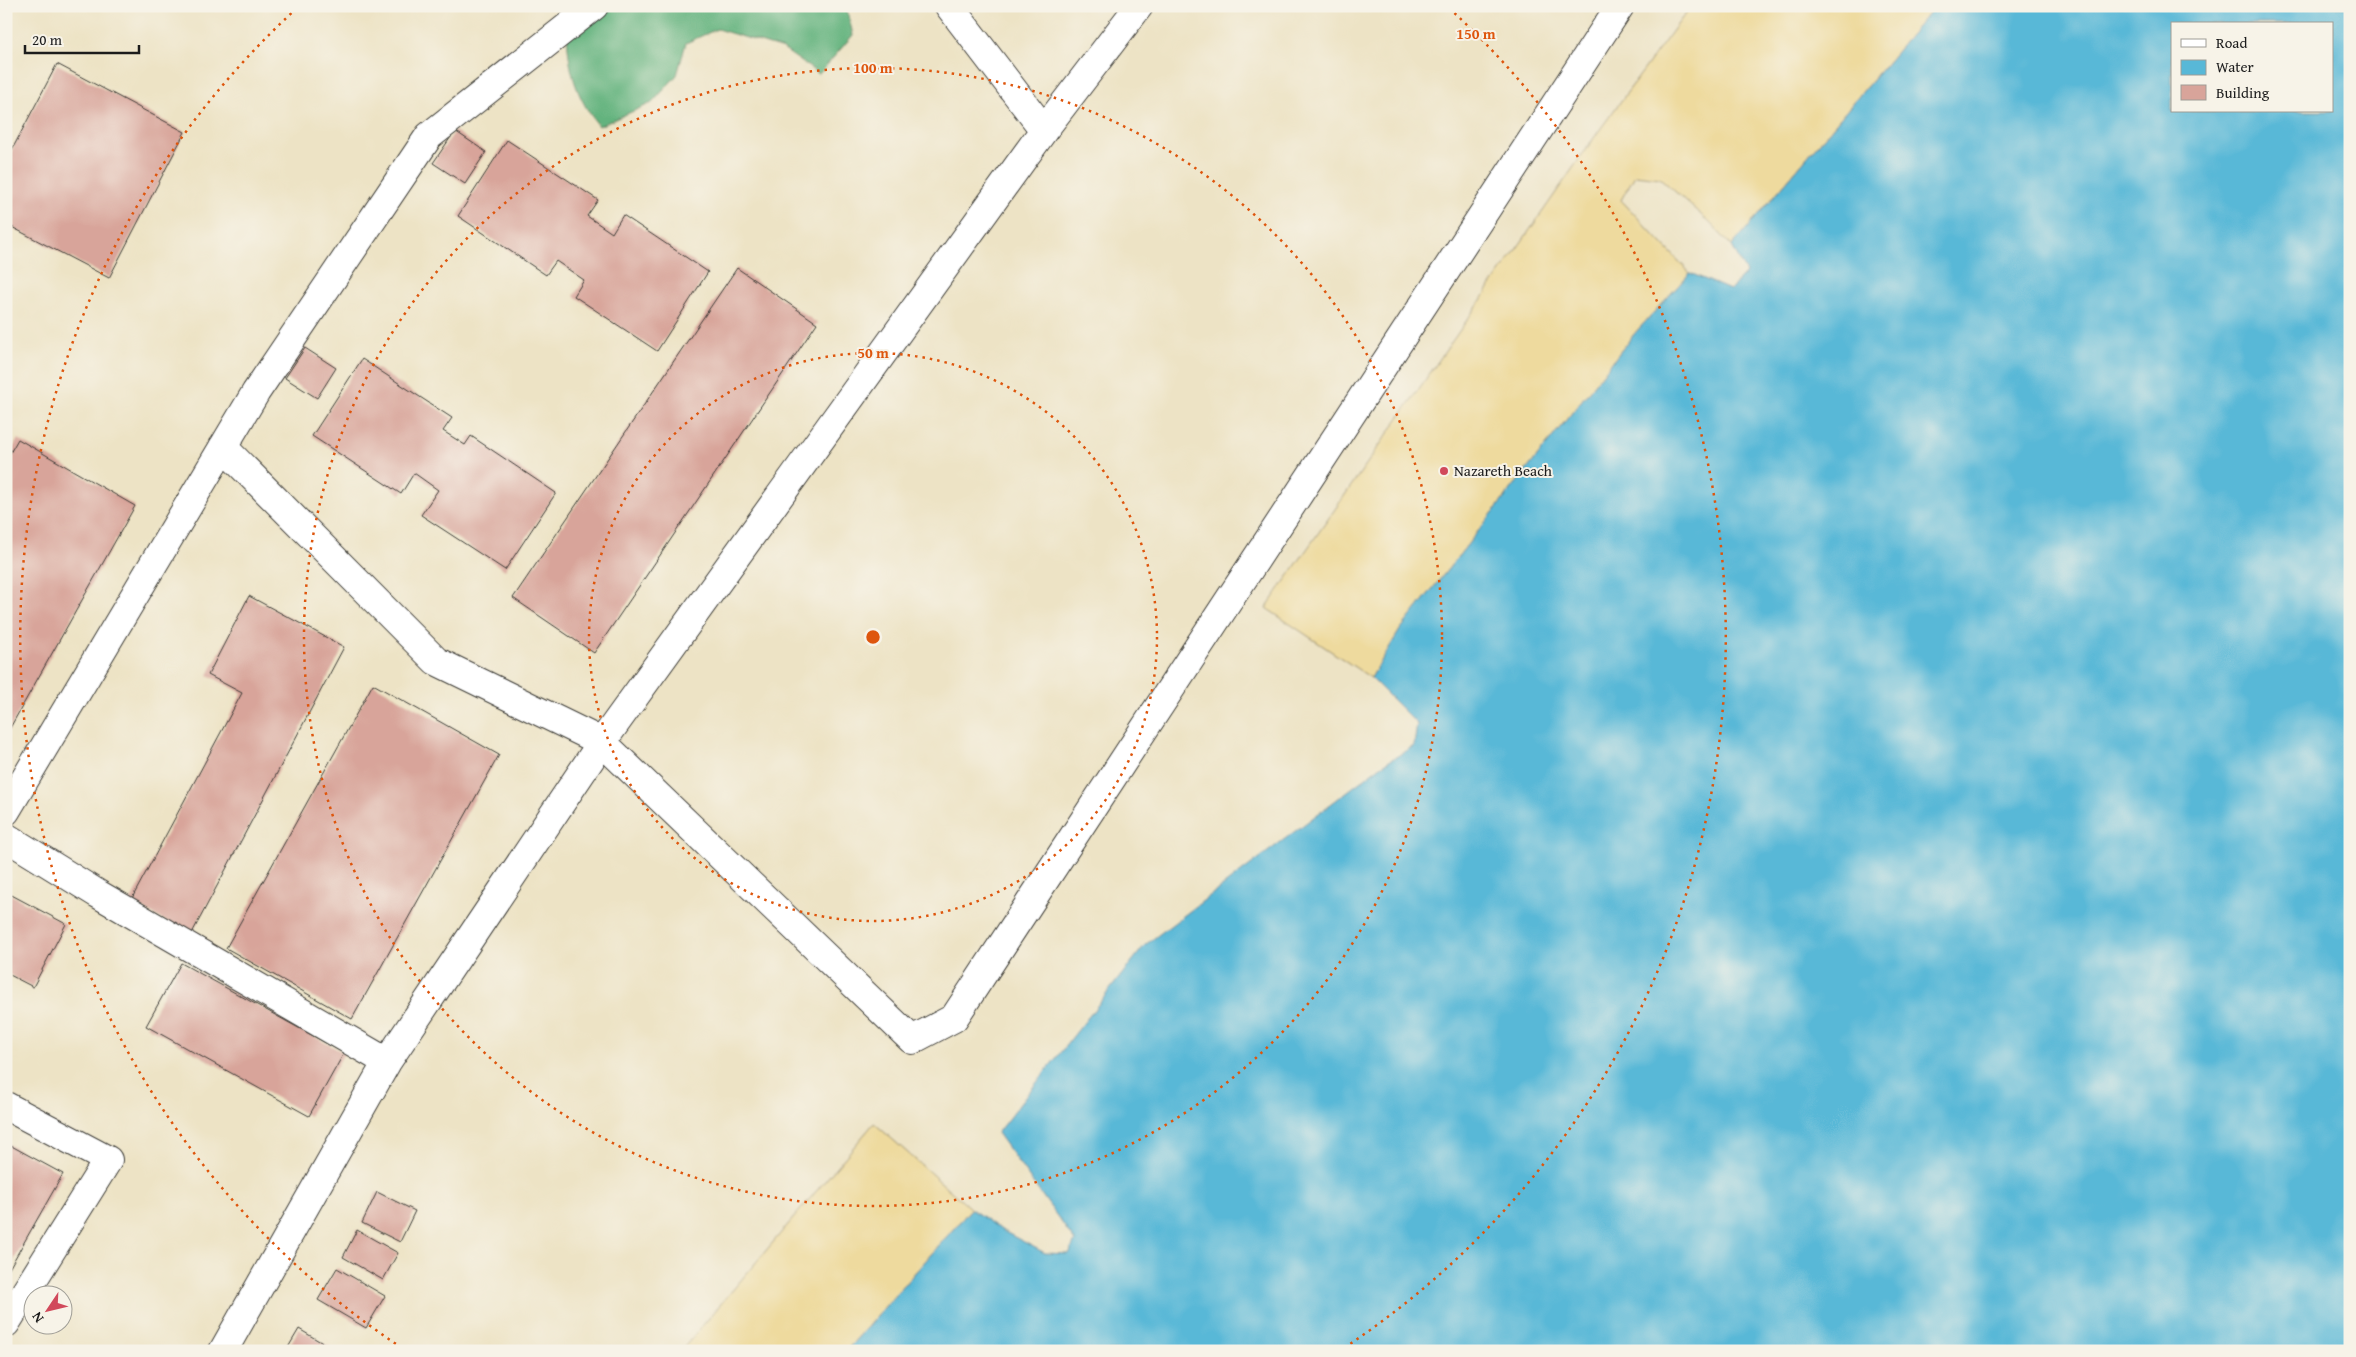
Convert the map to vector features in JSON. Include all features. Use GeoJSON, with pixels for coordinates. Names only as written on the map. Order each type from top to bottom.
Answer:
{"type":"FeatureCollection","features":[{"type":"Feature","properties":{"kind":"street"},"geometry":{"type":"LineString","coordinates":[[6,811],[256,392],[429,136],[594,6]]}},
{"type":"Feature","properties":{"kind":"street"},"geometry":{"type":"LineString","coordinates":[[949,6],[1044,130]]}},
{"type":"Feature","properties":{"kind":"street"},"geometry":{"type":"LineString","coordinates":[[223,1351],[387,1062],[602,742],[1044,130],[1139,6]]}},
{"type":"Feature","properties":{"kind":"street"},"geometry":{"type":"LineString","coordinates":[[223,447],[436,661],[602,742],[912,1040],[954,1018],[1620,6]]}},
{"type":"Feature","properties":{"kind":"street"},"geometry":{"type":"LineString","coordinates":[[6,837],[98,894],[387,1062]]}},
{"type":"Feature","properties":{"kind":"street"},"geometry":{"type":"LineString","coordinates":[[6,1106],[108,1160],[6,1323]]}},
{"type":"Feature","properties":{"kind":"green space"},"geometry":{"type":"Polygon","coordinates":[[[567,6],[846,6],[853,35],[819,74],[783,49],[717,29],[686,43],[677,75],[652,103],[599,126],[581,98],[571,70],[567,39],[567,6]]]}},
{"type":"Feature","properties":{"kind":"sand","name":"Nazareth Beach"},"geometry":{"type":"Polygon","coordinates":[[[1691,6],[1935,6],[1732,246],[1709,222],[1660,178],[1635,175],[1621,200],[1690,273],[1635,333],[1400,630],[1371,678],[1266,608],[1601,128],[1691,6]]]}},
{"type":"Feature","properties":{"kind":"sand"},"geometry":{"type":"Polygon","coordinates":[[[874,1123],[971,1209],[846,1351],[681,1351],[874,1123]]]}},
{"type":"Feature","properties":{"kind":"water"},"geometry":{"type":"Polygon","coordinates":[[[1935,6],[2350,6],[2350,1351],[846,1351],[971,1209],[1003,1231],[1045,1253],[1069,1254],[1075,1241],[997,1133],[1145,945],[1381,766],[1414,746],[1417,724],[1371,678],[1400,630],[1635,333],[1690,273],[1730,290],[1746,273],[1732,246],[1935,6]]]}},
{"type":"Feature","properties":{"kind":"building"},"geometry":{"type":"Polygon","coordinates":[[[57,64],[185,132],[109,278],[6,224],[6,161],[57,64]]]}},
{"type":"Feature","properties":{"kind":"building"},"geometry":{"type":"Polygon","coordinates":[[[455,131],[486,152],[465,184],[433,163],[455,131]]]}},
{"type":"Feature","properties":{"kind":"building"},"geometry":{"type":"Polygon","coordinates":[[[507,140],[598,200],[587,216],[612,233],[623,215],[708,272],[657,351],[574,296],[584,280],[556,261],[546,275],[458,216],[507,140]]]}},
{"type":"Feature","properties":{"kind":"building"},"geometry":{"type":"Polygon","coordinates":[[[737,268],[817,323],[594,653],[513,598],[737,268]]]}},
{"type":"Feature","properties":{"kind":"building"},"geometry":{"type":"Polygon","coordinates":[[[305,348],[336,368],[317,398],[285,378],[305,348]]]}},
{"type":"Feature","properties":{"kind":"building"},"geometry":{"type":"Polygon","coordinates":[[[362,359],[452,418],[443,431],[465,445],[471,436],[556,493],[505,570],[421,515],[438,490],[414,473],[401,494],[312,436],[362,359]]]}},
{"type":"Feature","properties":{"kind":"building"},"geometry":{"type":"Polygon","coordinates":[[[18,439],[135,506],[6,735],[6,460],[18,439]]]}},
{"type":"Feature","properties":{"kind":"building"},"geometry":{"type":"Polygon","coordinates":[[[249,596],[344,647],[191,935],[130,902],[242,693],[208,675],[249,596]]]}},
{"type":"Feature","properties":{"kind":"building"},"geometry":{"type":"Polygon","coordinates":[[[373,684],[499,755],[352,1019],[226,948],[373,684]]]}},
{"type":"Feature","properties":{"kind":"building"},"geometry":{"type":"Polygon","coordinates":[[[6,892],[66,924],[33,987],[6,973],[6,892]]]}},
{"type":"Feature","properties":{"kind":"building"},"geometry":{"type":"Polygon","coordinates":[[[181,963],[344,1053],[309,1116],[146,1026],[181,963]]]}},
{"type":"Feature","properties":{"kind":"building"},"geometry":{"type":"Polygon","coordinates":[[[6,1143],[63,1174],[6,1274],[6,1143]]]}},
{"type":"Feature","properties":{"kind":"building"},"geometry":{"type":"Polygon","coordinates":[[[377,1192],[415,1211],[400,1242],[362,1223],[377,1192]]]}},
{"type":"Feature","properties":{"kind":"building"},"geometry":{"type":"Polygon","coordinates":[[[357,1230],[398,1253],[383,1280],[343,1257],[357,1230]]]}},
{"type":"Feature","properties":{"kind":"building"},"geometry":{"type":"Polygon","coordinates":[[[337,1268],[385,1296],[366,1328],[318,1300],[337,1268]]]}},
{"type":"Feature","properties":{"kind":"building"},"geometry":{"type":"Polygon","coordinates":[[[299,1329],[336,1351],[286,1351],[299,1329]]]}},
{"type":"Feature","properties":{"kind":"place","name":"Nazareth Beach"},"geometry":{"type":"Point","coordinates":[1444,471]}}]}
